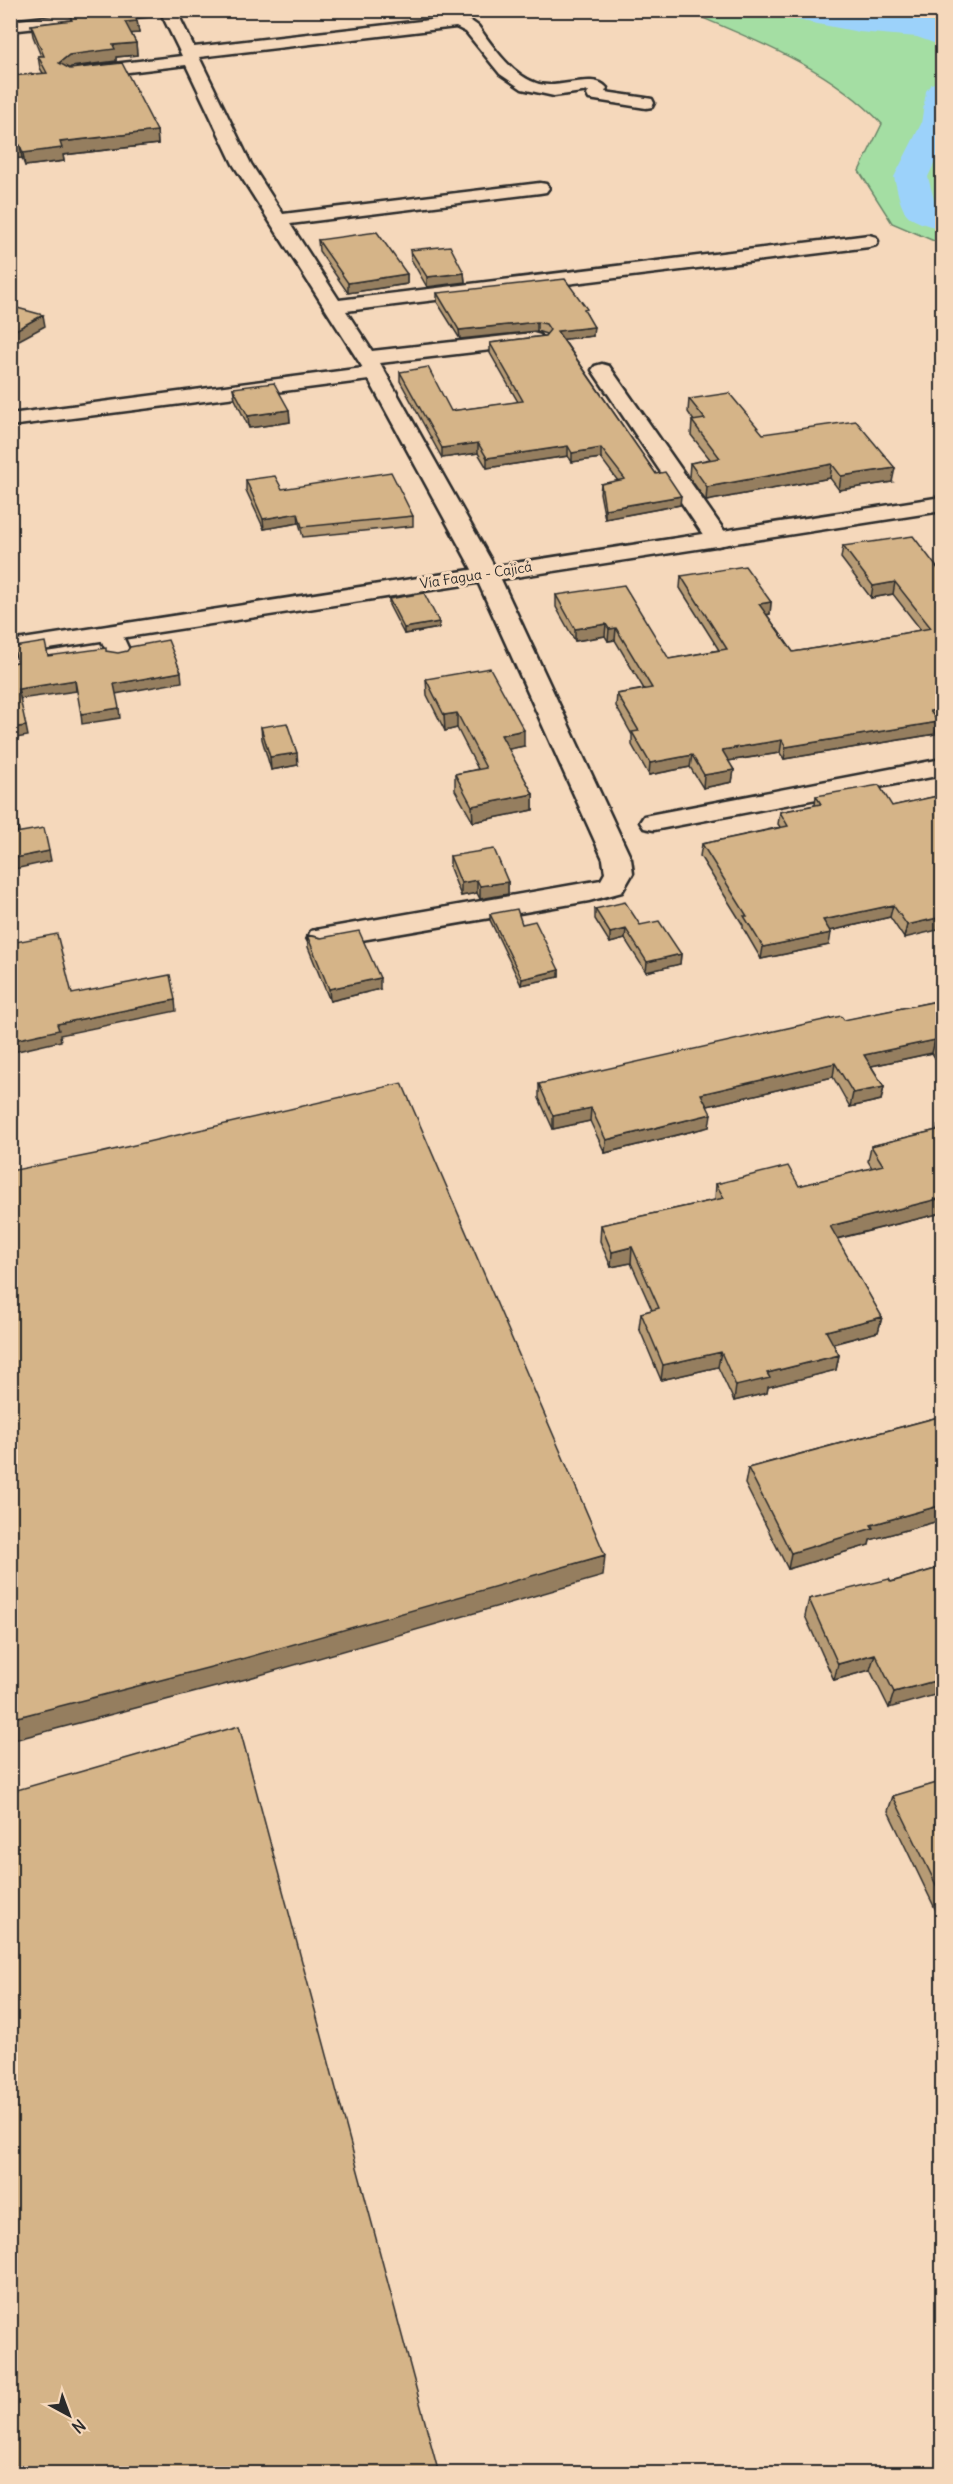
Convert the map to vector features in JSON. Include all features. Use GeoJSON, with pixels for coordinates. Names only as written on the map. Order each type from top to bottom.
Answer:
{"type":"FeatureCollection","features":[{"type":"Feature","properties":{"kind":"street"},"geometry":{"type":"LineString","coordinates":[[10,26],[153,10]]}},
{"type":"Feature","properties":{"kind":"street"},"geometry":{"type":"LineString","coordinates":[[168,10],[242,164],[370,366],[486,573],[617,859],[619,873],[612,886],[589,892],[321,938]]}},
{"type":"Feature","properties":{"kind":"street"},"geometry":{"type":"LineString","coordinates":[[71,74],[189,56],[456,22],[472,29],[516,82],[554,92],[595,95],[646,103]]}},
{"type":"Feature","properties":{"kind":"street"},"geometry":{"type":"LineString","coordinates":[[277,220],[540,188]]}},
{"type":"Feature","properties":{"kind":"street"},"geometry":{"type":"LineString","coordinates":[[332,307],[869,242]]}},
{"type":"Feature","properties":{"kind":"street"},"geometry":{"type":"LineString","coordinates":[[10,420],[537,339]]}},
{"type":"Feature","properties":{"kind":"street"},"geometry":{"type":"LineString","coordinates":[[603,370],[718,539]]}},
{"type":"Feature","properties":{"kind":"street","name":"Vía Fagua - Cajicá"},"geometry":{"type":"LineString","coordinates":[[10,648],[114,644],[486,573],[942,504]]}},
{"type":"Feature","properties":{"kind":"street"},"geometry":{"type":"LineString","coordinates":[[654,822],[942,767]]}},
{"type":"Feature","properties":{"kind":"green space"},"geometry":{"type":"Polygon","coordinates":[[[686,11],[942,11],[942,241],[934,241],[892,223],[859,171],[882,124],[861,104],[815,71],[790,57],[686,11]]]}},
{"type":"Feature","properties":{"kind":"building"},"geometry":{"type":"Polygon","coordinates":[[[108,10],[132,10],[137,21],[125,22],[136,43],[113,45],[115,49],[69,55],[59,63],[70,69],[122,63],[157,131],[60,142],[62,148],[23,153],[20,145],[10,146],[10,76],[47,73],[38,56],[44,56],[31,25],[72,20],[70,15],[108,10]]]}},
{"type":"Feature","properties":{"kind":"building"},"geometry":{"type":"Polygon","coordinates":[[[377,232],[407,274],[348,283],[318,240],[377,232]]]}},
{"type":"Feature","properties":{"kind":"building"},"geometry":{"type":"Polygon","coordinates":[[[450,246],[464,273],[427,277],[410,250],[450,246]]]}},
{"type":"Feature","properties":{"kind":"building"},"geometry":{"type":"Polygon","coordinates":[[[565,279],[587,309],[584,310],[594,327],[557,331],[656,474],[665,472],[681,496],[605,509],[601,484],[625,479],[601,448],[572,453],[568,446],[487,458],[478,443],[442,448],[400,372],[428,367],[451,411],[523,401],[490,343],[545,336],[550,330],[546,324],[537,322],[459,330],[437,293],[565,279]]]}},
{"type":"Feature","properties":{"kind":"building"},"geometry":{"type":"Polygon","coordinates":[[[10,306],[43,315],[10,333],[10,306]]]}},
{"type":"Feature","properties":{"kind":"building"},"geometry":{"type":"Polygon","coordinates":[[[274,383],[289,410],[248,416],[233,388],[274,383]]]}},
{"type":"Feature","properties":{"kind":"building"},"geometry":{"type":"Polygon","coordinates":[[[729,393],[763,434],[856,421],[895,468],[841,476],[832,464],[707,487],[690,463],[720,458],[692,421],[705,419],[689,399],[729,393]]]}},
{"type":"Feature","properties":{"kind":"building"},"geometry":{"type":"Polygon","coordinates":[[[391,472],[413,516],[302,527],[298,513],[263,519],[246,480],[275,476],[282,489],[391,472]]]}},
{"type":"Feature","properties":{"kind":"building"},"geometry":{"type":"Polygon","coordinates":[[[913,536],[942,574],[942,709],[930,711],[938,722],[786,747],[782,740],[722,750],[734,770],[704,775],[692,755],[650,763],[632,732],[639,731],[617,694],[652,688],[616,628],[609,629],[606,624],[575,629],[556,595],[624,585],[669,659],[727,649],[681,576],[745,566],[771,602],[759,604],[793,652],[873,639],[931,628],[895,582],[873,586],[843,546],[913,536]]]}},
{"type":"Feature","properties":{"kind":"building"},"geometry":{"type":"Polygon","coordinates":[[[424,593],[439,622],[404,628],[389,599],[424,593]]]}},
{"type":"Feature","properties":{"kind":"building"},"geometry":{"type":"Polygon","coordinates":[[[168,640],[181,672],[114,684],[119,708],[81,714],[75,680],[18,689],[26,726],[10,728],[10,663],[17,662],[14,647],[45,642],[48,656],[106,648],[106,651],[118,653],[127,651],[130,647],[168,640]]]}},
{"type":"Feature","properties":{"kind":"building"},"geometry":{"type":"Polygon","coordinates":[[[490,668],[524,730],[501,735],[533,794],[472,806],[455,774],[486,768],[457,713],[444,715],[426,679],[490,668]]]}},
{"type":"Feature","properties":{"kind":"building"},"geometry":{"type":"Polygon","coordinates":[[[287,723],[297,753],[270,757],[261,727],[287,723]]]}},
{"type":"Feature","properties":{"kind":"building"},"geometry":{"type":"Polygon","coordinates":[[[879,785],[892,806],[942,795],[942,917],[907,925],[893,905],[823,920],[831,933],[763,947],[744,916],[747,916],[702,844],[788,826],[780,812],[821,804],[816,796],[879,785]]]}},
{"type":"Feature","properties":{"kind":"building"},"geometry":{"type":"Polygon","coordinates":[[[10,798],[17,820],[10,822],[10,798]]]}},
{"type":"Feature","properties":{"kind":"building"},"geometry":{"type":"Polygon","coordinates":[[[44,828],[49,851],[10,859],[10,834],[44,828]]]}},
{"type":"Feature","properties":{"kind":"building"},"geometry":{"type":"Polygon","coordinates":[[[494,849],[508,882],[480,886],[477,880],[461,883],[450,856],[494,849]]]}},
{"type":"Feature","properties":{"kind":"building"},"geometry":{"type":"Polygon","coordinates":[[[625,902],[640,925],[659,921],[681,954],[647,962],[626,929],[610,933],[595,909],[625,902]]]}},
{"type":"Feature","properties":{"kind":"building"},"geometry":{"type":"Polygon","coordinates":[[[517,909],[522,924],[535,921],[559,970],[522,979],[490,914],[517,909]]]}},
{"type":"Feature","properties":{"kind":"building"},"geometry":{"type":"Polygon","coordinates":[[[359,931],[380,978],[329,989],[307,935],[321,938],[359,931]]]}},
{"type":"Feature","properties":{"kind":"building"},"geometry":{"type":"Polygon","coordinates":[[[57,934],[72,994],[170,975],[175,1000],[57,1024],[59,1030],[10,1041],[10,943],[57,934]]]}},
{"type":"Feature","properties":{"kind":"building"},"geometry":{"type":"Polygon","coordinates":[[[942,1000],[942,1051],[935,1040],[864,1055],[884,1087],[853,1093],[835,1063],[701,1094],[711,1114],[606,1140],[591,1108],[553,1116],[539,1084],[841,1016],[844,1020],[942,1000]]]}},
{"type":"Feature","properties":{"kind":"building"},"geometry":{"type":"Polygon","coordinates":[[[402,1083],[605,1555],[242,1659],[10,1719],[10,1171],[100,1153],[402,1083]]]}},
{"type":"Feature","properties":{"kind":"building"},"geometry":{"type":"Polygon","coordinates":[[[942,1124],[942,1198],[830,1226],[882,1317],[826,1331],[839,1355],[767,1373],[770,1378],[736,1386],[721,1352],[663,1365],[641,1313],[659,1308],[632,1247],[612,1252],[601,1225],[724,1198],[716,1184],[788,1166],[799,1186],[883,1165],[871,1146],[941,1129],[938,1125],[942,1124]]]}},
{"type":"Feature","properties":{"kind":"building"},"geometry":{"type":"Polygon","coordinates":[[[942,1416],[942,1505],[871,1525],[873,1528],[791,1553],[748,1468],[942,1416]]]}},
{"type":"Feature","properties":{"kind":"building"},"geometry":{"type":"Polygon","coordinates":[[[942,1567],[942,1679],[894,1692],[875,1654],[838,1664],[809,1599],[889,1579],[891,1582],[942,1567]]]}},
{"type":"Feature","properties":{"kind":"building"},"geometry":{"type":"Polygon","coordinates":[[[239,1726],[439,2474],[10,2474],[10,1792],[239,1726]]]}},
{"type":"Feature","properties":{"kind":"building"},"geometry":{"type":"Polygon","coordinates":[[[940,1782],[942,1787],[942,1897],[893,1796],[940,1782]]]}},
{"type":"Feature","properties":{"kind":"waterway"},"geometry":{"type":"LineString","coordinates":[[792,10],[859,23],[923,28],[942,37]]}},
{"type":"Feature","properties":{"kind":"waterway"},"geometry":{"type":"LineString","coordinates":[[942,91],[937,124],[911,177],[919,209],[942,218]]}}]}
